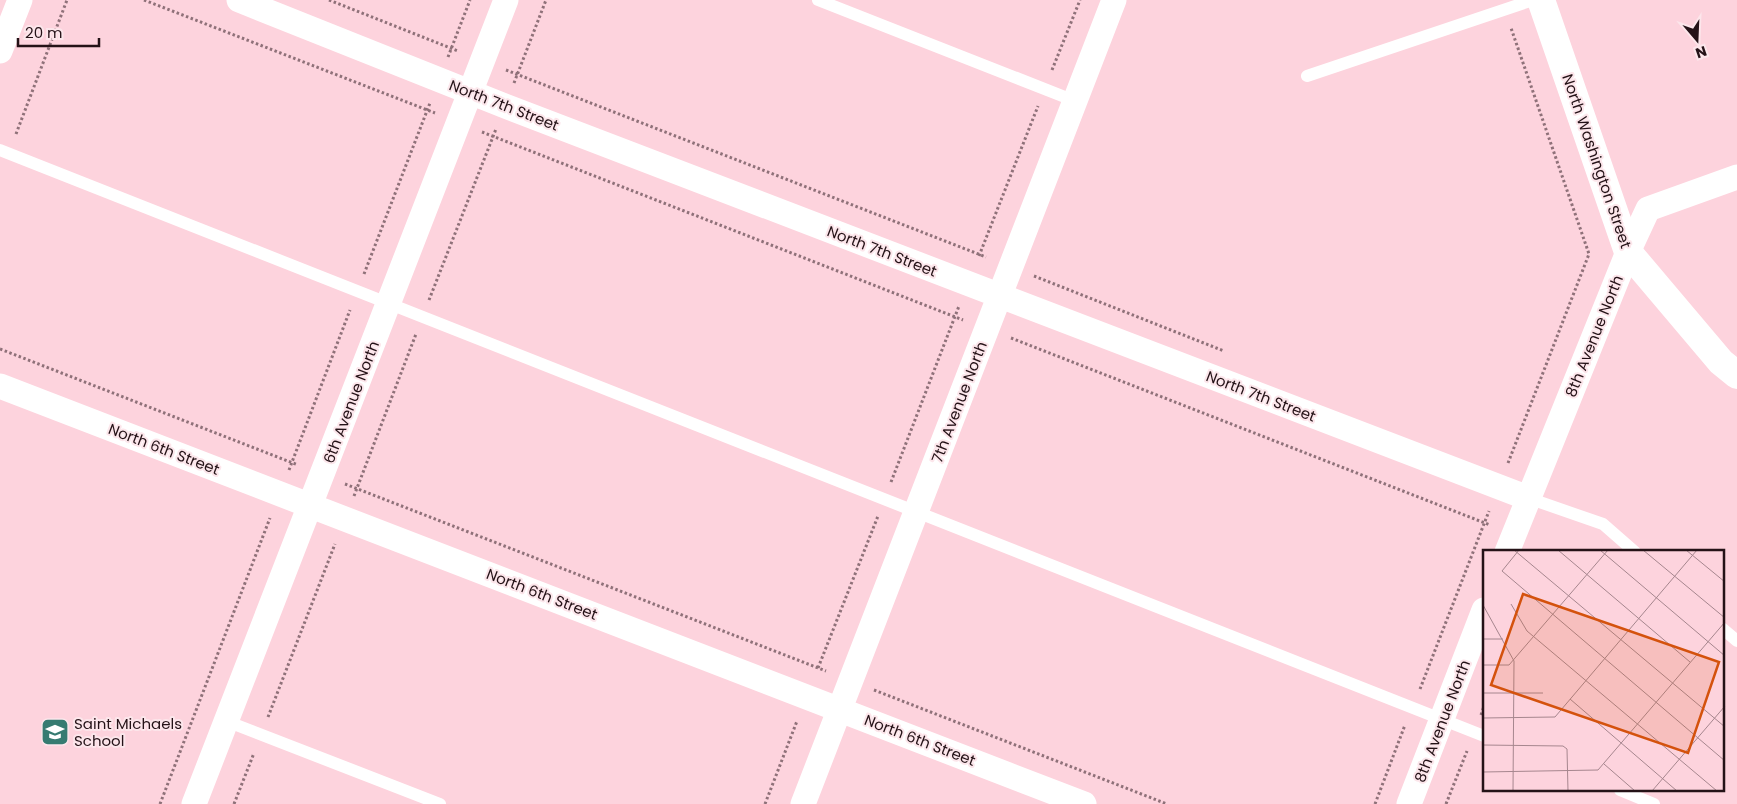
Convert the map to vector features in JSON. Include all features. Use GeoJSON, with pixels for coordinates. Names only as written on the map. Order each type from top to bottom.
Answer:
{"type":"FeatureCollection","features":[{"type":"Feature","properties":{"kind":"main road","name":"North Washington Street"},"geometry":{"type":"LineString","coordinates":[[1540,0],[1628,252],[1721,362],[1737,375]]}},
{"type":"Feature","properties":{"kind":"street"},"geometry":{"type":"LineString","coordinates":[[0,51],[20,0]]}},
{"type":"Feature","properties":{"kind":"street","name":"North 7th Street"},"geometry":{"type":"LineString","coordinates":[[239,0],[505,106],[1528,498]]}},
{"type":"Feature","properties":{"kind":"street","name":"6th Avenue North"},"geometry":{"type":"LineString","coordinates":[[194,804],[323,475],[457,122],[506,0]]}},
{"type":"Feature","properties":{"kind":"street","name":"7th Avenue North"},"geometry":{"type":"LineString","coordinates":[[803,804],[1114,0]]}},
{"type":"Feature","properties":{"kind":"street","name":"8th Avenue North"},"geometry":{"type":"LineString","coordinates":[[1510,543],[1628,252],[1648,209],[1737,177]]}},
{"type":"Feature","properties":{"kind":"street","name":"North 6th Street"},"geometry":{"type":"LineString","coordinates":[[0,386],[1084,804]]}},
{"type":"Feature","properties":{"kind":"street","name":"8th Avenue North"},"geometry":{"type":"LineString","coordinates":[[1410,804],[1483,613]]}},
{"type":"Feature","properties":{"kind":"lane"},"geometry":{"type":"LineString","coordinates":[[818,0],[1075,101]]}},
{"type":"Feature","properties":{"kind":"lane"},"geometry":{"type":"LineString","coordinates":[[1307,76],[1532,0]]}},
{"type":"Feature","properties":{"kind":"lane"},"geometry":{"type":"LineString","coordinates":[[4,152],[422,318],[885,498],[1479,734]]}},
{"type":"Feature","properties":{"kind":"lane"},"geometry":{"type":"LineString","coordinates":[[1528,498],[1604,524],[1633,550]]}},
{"type":"Feature","properties":{"kind":"lane"},"geometry":{"type":"LineString","coordinates":[[1724,630],[1737,641]]}},
{"type":"Feature","properties":{"kind":"lane"},"geometry":{"type":"LineString","coordinates":[[226,721],[440,804]]}},
{"type":"Feature","properties":{"kind":"lane"},"geometry":{"type":"LineString","coordinates":[[1625,792],[1654,804]]}},
{"type":"Feature","properties":{"kind":"path"},"geometry":{"type":"LineString","coordinates":[[4,152],[67,0]]}},
{"type":"Feature","properties":{"kind":"path"},"geometry":{"type":"LineString","coordinates":[[144,0],[1485,523],[1510,543]]}},
{"type":"Feature","properties":{"kind":"path"},"geometry":{"type":"LineString","coordinates":[[328,0],[1230,353]]}},
{"type":"Feature","properties":{"kind":"path"},"geometry":{"type":"LineString","coordinates":[[160,804],[470,0]]}},
{"type":"Feature","properties":{"kind":"path"},"geometry":{"type":"LineString","coordinates":[[234,804],[546,0]]}},
{"type":"Feature","properties":{"kind":"path"},"geometry":{"type":"LineString","coordinates":[[765,804],[1080,0]]}},
{"type":"Feature","properties":{"kind":"path"},"geometry":{"type":"LineString","coordinates":[[1375,804],[1589,254],[1504,9]]}},
{"type":"Feature","properties":{"kind":"path"},"geometry":{"type":"LineString","coordinates":[[0,349],[1167,804]]}},
{"type":"Feature","properties":{"kind":"path"},"geometry":{"type":"LineString","coordinates":[[1499,459],[1508,462]]}},
{"type":"Feature","properties":{"kind":"path"},"geometry":{"type":"LineString","coordinates":[[1446,804],[1479,734],[1483,712]]}},
{"type":"Feature","properties":{"kind":"place","name":"Saint Michaels School"},"geometry":{"type":"Point","coordinates":[55,732]}}]}
